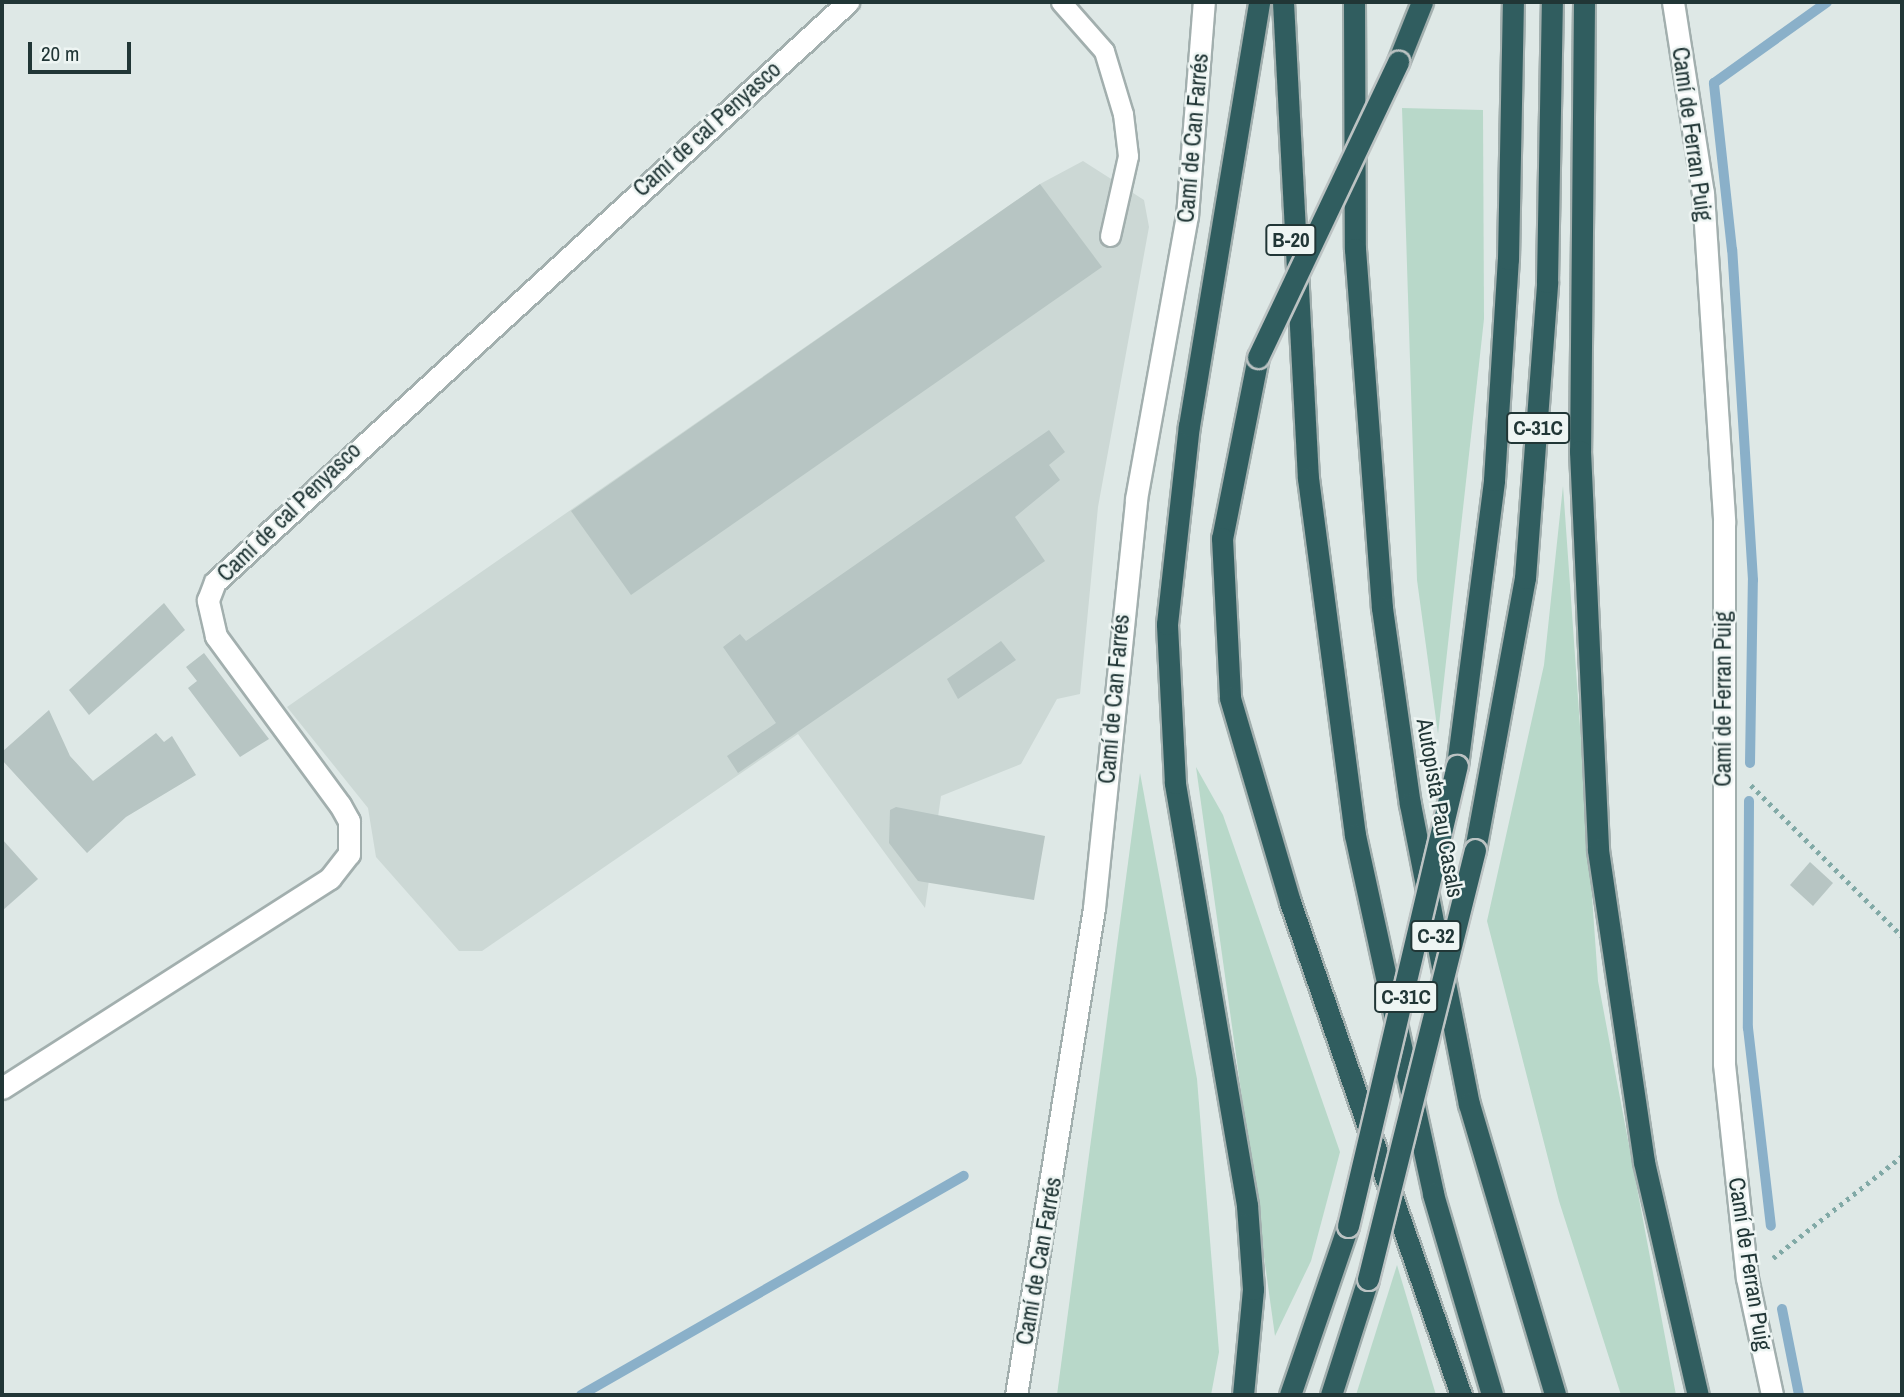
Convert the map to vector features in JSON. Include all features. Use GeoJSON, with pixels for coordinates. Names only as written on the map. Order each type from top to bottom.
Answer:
{"type":"FeatureCollection","features":[{"type":"Feature","properties":{"kind":"highway"},"geometry":{"type":"LineString","coordinates":[[1243,1395],[1253,1289],[1247,1205],[1175,783],[1167,624],[1189,426],[1259,2]]}},
{"type":"Feature","properties":{"kind":"highway","name":"B-20"},"geometry":{"type":"LineString","coordinates":[[1283,2],[1308,478]]}},
{"type":"Feature","properties":{"kind":"highway","name":"Autopista Pau Casals"},"geometry":{"type":"LineString","coordinates":[[1354,2],[1354,249],[1367,467],[1410,804],[1466,1090],[1502,1231],[1555,1395]]}},
{"type":"Feature","properties":{"kind":"highway"},"geometry":{"type":"LineString","coordinates":[[1422,2],[1398,62],[1258,357],[1222,538],[1230,698],[1290,902],[1461,1395]]}},
{"type":"Feature","properties":{"kind":"highway","name":"C-31C"},"geometry":{"type":"LineString","coordinates":[[1290,1395],[1348,1226],[1457,766],[1496,454],[1513,2]]}},
{"type":"Feature","properties":{"kind":"highway","name":"C-31C"},"geometry":{"type":"LineString","coordinates":[[1331,1395],[1368,1279],[1475,850],[1525,578],[1547,282],[1552,2]]}},
{"type":"Feature","properties":{"kind":"highway"},"geometry":{"type":"LineString","coordinates":[[1584,2],[1580,452],[1598,850],[1644,1162],[1698,1395]]}},
{"type":"Feature","properties":{"kind":"highway","name":"C-32"},"geometry":{"type":"LineString","coordinates":[[1308,478],[1354,835],[1433,1194],[1492,1395]]}},
{"type":"Feature","properties":{"kind":"street","name":"Camí de cal Penyasco"},"geometry":{"type":"LineString","coordinates":[[2,1088],[330,878],[349,854],[349,821],[340,805],[216,636],[208,600],[215,582],[848,2]]}},
{"type":"Feature","properties":{"kind":"street","name":"Camí de Can Farrés"},"geometry":{"type":"LineString","coordinates":[[1016,1395],[1094,908],[1132,524],[1187,216],[1204,2]]}},
{"type":"Feature","properties":{"kind":"street","name":"Camí de Ferran Puig"},"geometry":{"type":"LineString","coordinates":[[1673,2],[1703,193],[1719,425],[1724,1064],[1747,1278],[1772,1395]]}},
{"type":"Feature","properties":{"kind":"lane"},"geometry":{"type":"LineString","coordinates":[[1060,2],[1104,51],[1124,114],[1128,156],[1110,236]]}},
{"type":"Feature","properties":{"kind":"path"},"geometry":{"type":"LineString","coordinates":[[1723,757],[1902,936]]}},
{"type":"Feature","properties":{"kind":"path"},"geometry":{"type":"LineString","coordinates":[[1747,1278],[1902,1156]]}},
{"type":"Feature","properties":{"kind":"shaded area"},"geometry":{"type":"Polygon","coordinates":[[[1083,161],[1144,200],[1149,227],[1098,507],[1080,694],[1057,699],[1021,764],[941,796],[925,908],[798,734],[482,951],[459,951],[376,857],[368,808],[287,707],[1040,184],[1083,161]]]}},
{"type":"Feature","properties":{"kind":"green space"},"geometry":{"type":"Polygon","coordinates":[[[1402,108],[1483,110],[1484,319],[1438,734],[1417,580],[1402,108]]]}},
{"type":"Feature","properties":{"kind":"green space"},"geometry":{"type":"Polygon","coordinates":[[[1563,486],[1598,981],[1676,1395],[1621,1395],[1559,1201],[1487,921],[1544,665],[1563,486]]]}},
{"type":"Feature","properties":{"kind":"green space"},"geometry":{"type":"Polygon","coordinates":[[[1196,767],[1223,815],[1340,1152],[1311,1261],[1275,1336],[1196,767]]]}},
{"type":"Feature","properties":{"kind":"green space"},"geometry":{"type":"Polygon","coordinates":[[[1140,773],[1197,1079],[1219,1352],[1211,1395],[1057,1395],[1140,773]]]}},
{"type":"Feature","properties":{"kind":"green space"},"geometry":{"type":"Polygon","coordinates":[[[1397,1265],[1436,1395],[1356,1395],[1397,1265]]]}},
{"type":"Feature","properties":{"kind":"building"},"geometry":{"type":"Polygon","coordinates":[[[1040,184],[1102,267],[631,595],[571,511],[1040,184]]]}},
{"type":"Feature","properties":{"kind":"building"},"geometry":{"type":"Polygon","coordinates":[[[1049,430],[1065,452],[1049,465],[1060,480],[1015,517],[1045,561],[738,773],[727,756],[776,723],[723,647],[740,634],[746,641],[1049,430]]]}},
{"type":"Feature","properties":{"kind":"building"},"geometry":{"type":"Polygon","coordinates":[[[164,603],[185,630],[89,715],[69,690],[164,603]]]}},
{"type":"Feature","properties":{"kind":"building"},"geometry":{"type":"Polygon","coordinates":[[[1001,641],[1016,660],[958,699],[947,679],[1001,641]]]}},
{"type":"Feature","properties":{"kind":"building"},"geometry":{"type":"Polygon","coordinates":[[[204,653],[269,739],[240,757],[188,688],[197,681],[186,667],[204,653]]]}},
{"type":"Feature","properties":{"kind":"building"},"geometry":{"type":"Polygon","coordinates":[[[49,710],[70,756],[93,781],[156,733],[164,742],[172,736],[196,775],[126,817],[87,853],[2,760],[2,752],[49,710]]]}},
{"type":"Feature","properties":{"kind":"building"},"geometry":{"type":"Polygon","coordinates":[[[896,807],[1045,836],[1034,900],[918,881],[889,843],[890,810],[896,807]]]}},
{"type":"Feature","properties":{"kind":"building"},"geometry":{"type":"Polygon","coordinates":[[[2,839],[38,879],[2,911],[2,839]]]}},
{"type":"Feature","properties":{"kind":"building"},"geometry":{"type":"Polygon","coordinates":[[[1810,862],[1833,883],[1813,906],[1790,885],[1810,862]]]}},
{"type":"Feature","properties":{"kind":"waterway"},"geometry":{"type":"LineString","coordinates":[[1750,763],[1753,580],[1732,250],[1714,83],[1827,2]]}},
{"type":"Feature","properties":{"kind":"waterway"},"geometry":{"type":"LineString","coordinates":[[1749,801],[1748,1028],[1771,1226]]}},
{"type":"Feature","properties":{"kind":"waterway"},"geometry":{"type":"LineString","coordinates":[[581,1395],[964,1176]]}},
{"type":"Feature","properties":{"kind":"waterway"},"geometry":{"type":"LineString","coordinates":[[1782,1309],[1799,1395]]}}]}
